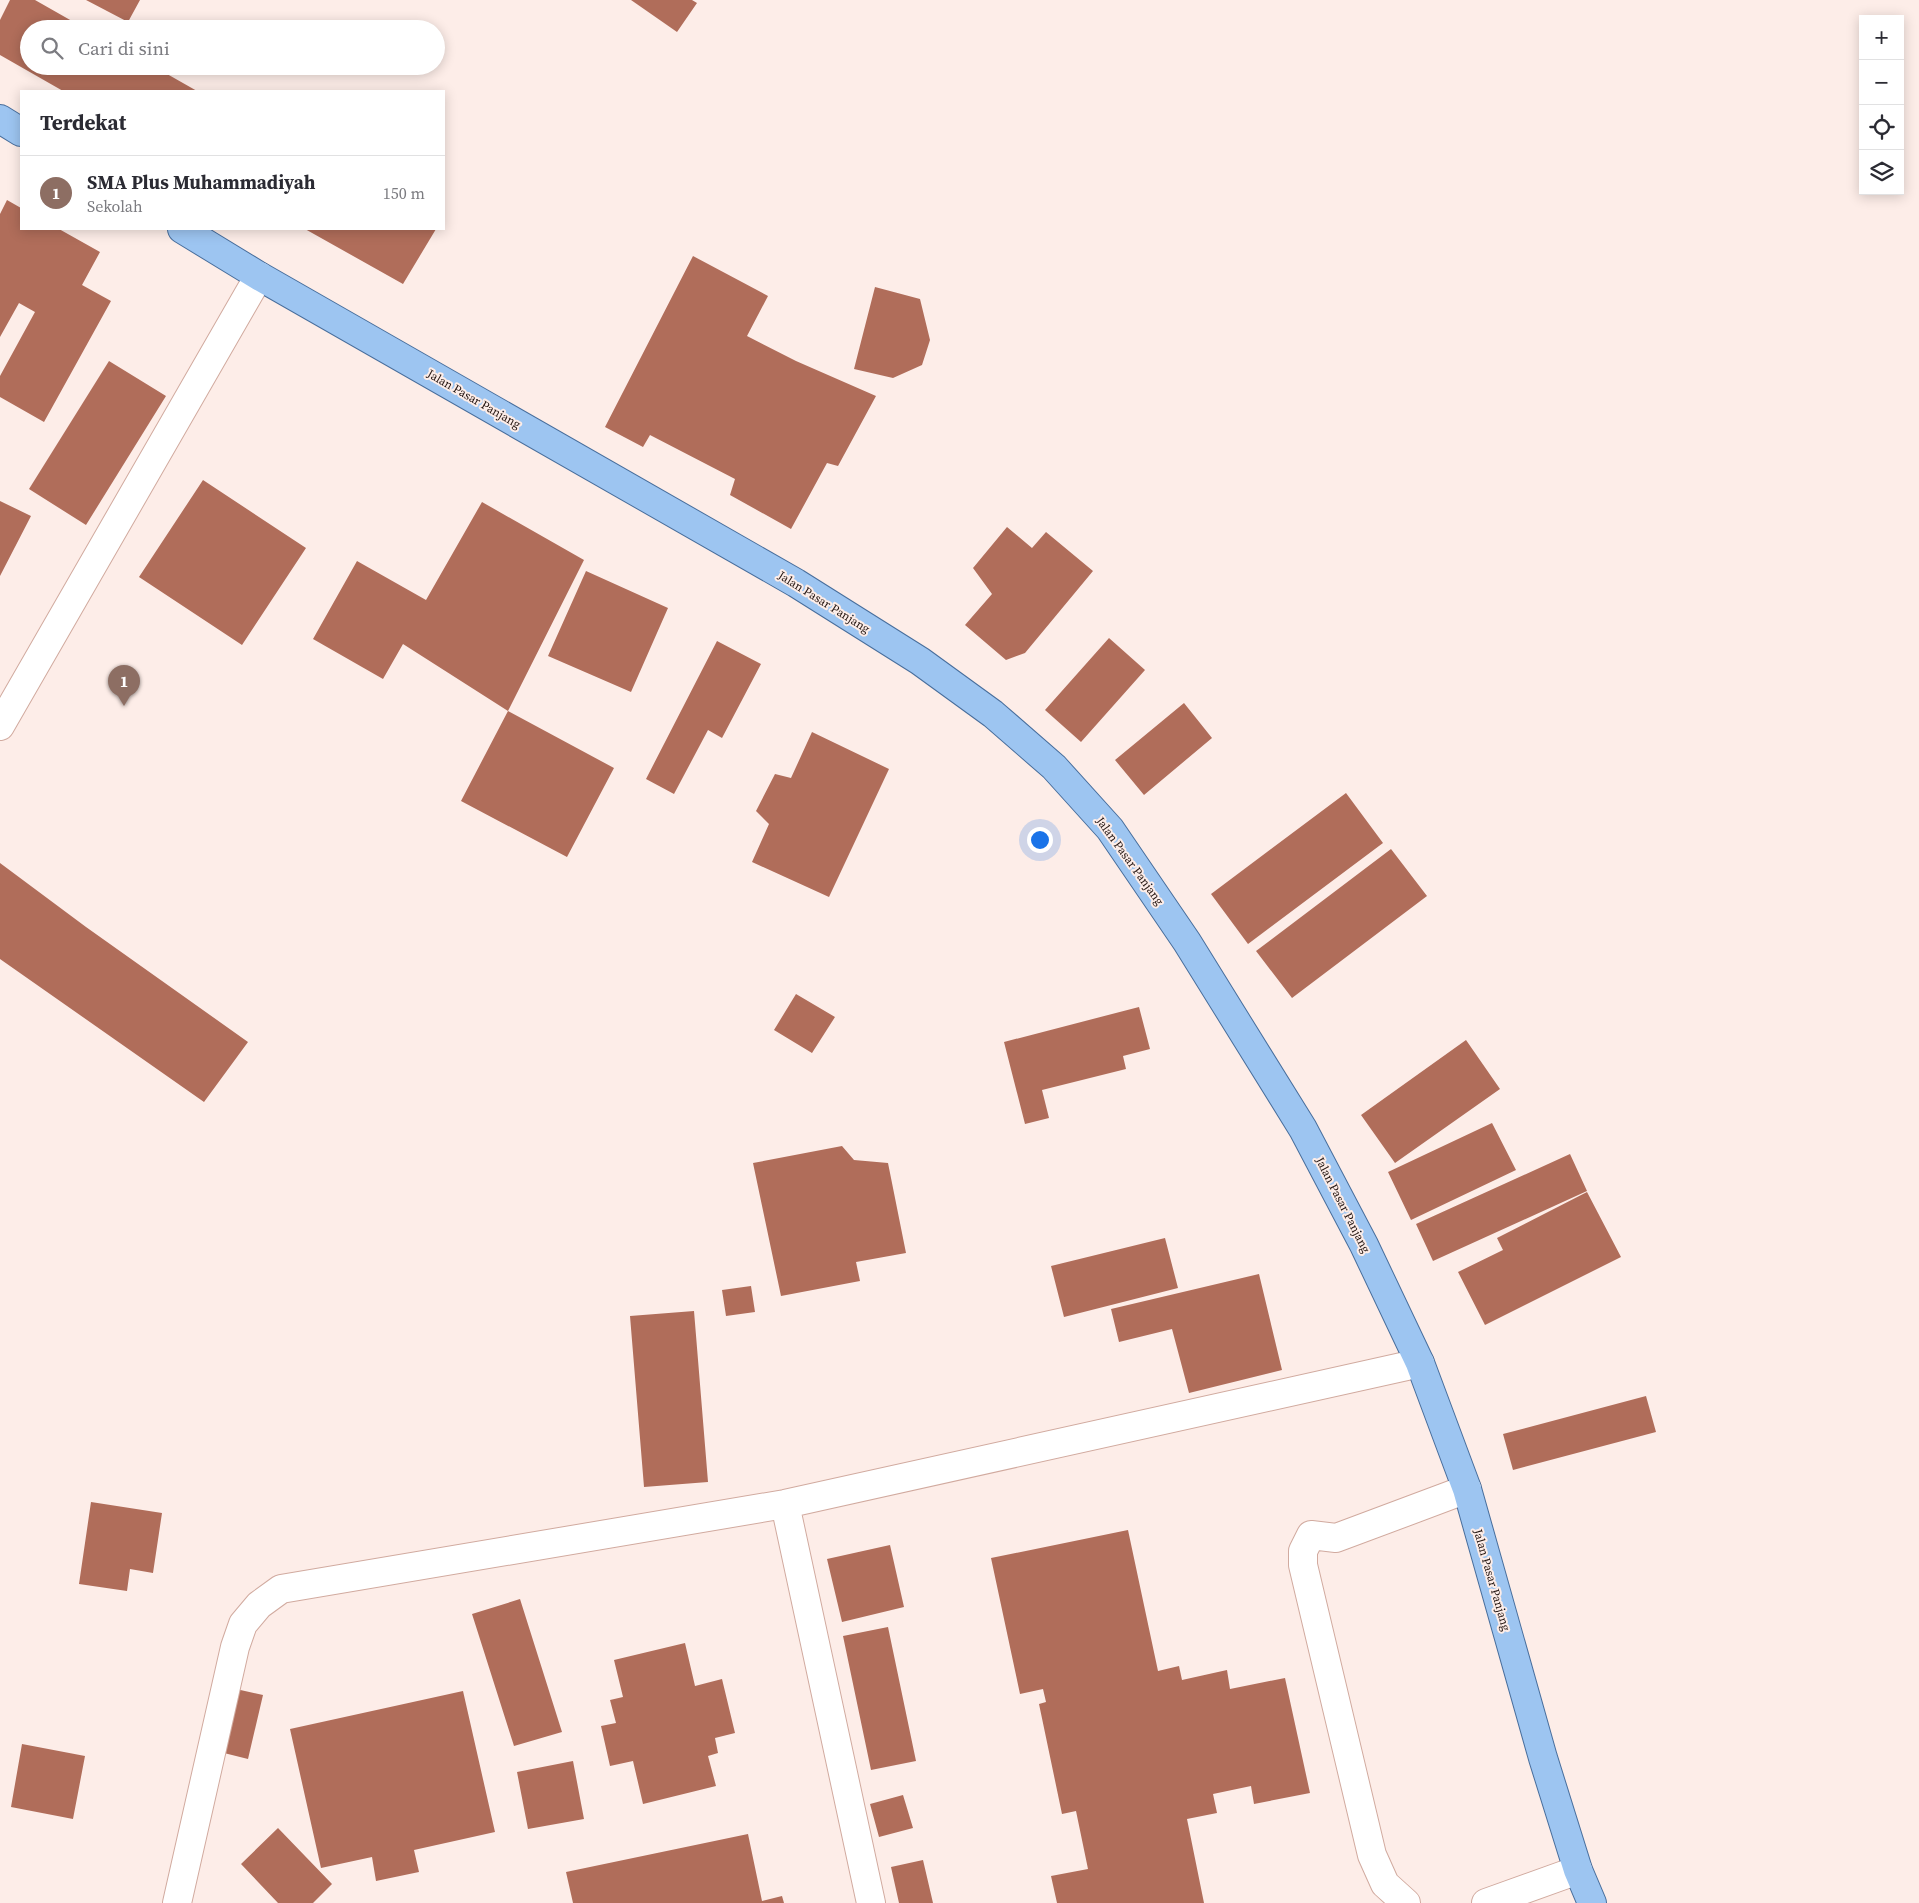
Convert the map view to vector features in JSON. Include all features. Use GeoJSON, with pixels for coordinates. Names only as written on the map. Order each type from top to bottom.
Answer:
{"type":"FeatureCollection","features":[{"type":"Feature","properties":{"kind":"main road"},"geometry":{"type":"LineString","coordinates":[[0,119],[20,131]]}},
{"type":"Feature","properties":{"kind":"main road","name":"Jalan Pasar Panjang"},"geometry":{"type":"LineString","coordinates":[[184,230],[259,276],[796,583],[935,672],[994,714],[1054,767],[1110,829],[1187,942],[1303,1129],[1364,1245],[1420,1362],[1467,1489],[1543,1758],[1578,1870],[1592,1903]]}},
{"type":"Feature","properties":{"kind":"street"},"geometry":{"type":"LineString","coordinates":[[0,726],[259,276]]}},
{"type":"Feature","properties":{"kind":"street"},"geometry":{"type":"LineString","coordinates":[[177,1903],[236,1647],[243,1624],[259,1605],[281,1589],[785,1504],[1420,1362]]}},
{"type":"Feature","properties":{"kind":"street"},"geometry":{"type":"LineString","coordinates":[[1406,1903],[1385,1884],[1372,1855],[1303,1564],[1302,1551],[1311,1535],[1336,1538],[1467,1489]]}},
{"type":"Feature","properties":{"kind":"street"},"geometry":{"type":"LineString","coordinates":[[785,1504],[871,1903]]}},
{"type":"Feature","properties":{"kind":"street"},"geometry":{"type":"LineString","coordinates":[[1486,1903],[1578,1870]]}},
{"type":"Feature","properties":{"kind":"building"},"geometry":{"type":"Polygon","coordinates":[[[10,0],[35,0],[70,20],[20,20],[20,66],[0,55],[0,20],[10,0]]]}},
{"type":"Feature","properties":{"kind":"building"},"geometry":{"type":"Polygon","coordinates":[[[86,0],[140,0],[129,20],[124,20],[86,0]]]}},
{"type":"Feature","properties":{"kind":"building"},"geometry":{"type":"Polygon","coordinates":[[[631,0],[692,0],[697,3],[677,32],[631,0]]]}},
{"type":"Feature","properties":{"kind":"building"},"geometry":{"type":"Polygon","coordinates":[[[35,75],[169,75],[195,90],[61,90],[35,75]]]}},
{"type":"Feature","properties":{"kind":"building"},"geometry":{"type":"Polygon","coordinates":[[[7,200],[20,207],[20,230],[61,230],[100,252],[82,285],[111,301],[44,422],[0,397],[0,376],[35,312],[19,303],[0,337],[0,214],[7,200]]]}},
{"type":"Feature","properties":{"kind":"building"},"geometry":{"type":"Polygon","coordinates":[[[307,230],[435,230],[403,284],[307,230]]]}},
{"type":"Feature","properties":{"kind":"building"},"geometry":{"type":"Polygon","coordinates":[[[693,256],[768,296],[747,336],[796,361],[876,396],[838,466],[827,463],[791,529],[730,495],[735,479],[650,435],[643,447],[605,427],[693,256]]]}},
{"type":"Feature","properties":{"kind":"building"},"geometry":{"type":"Polygon","coordinates":[[[875,287],[920,299],[930,340],[922,365],[893,378],[854,369],[875,287]]]}},
{"type":"Feature","properties":{"kind":"building"},"geometry":{"type":"Polygon","coordinates":[[[109,361],[166,396],[86,525],[29,489],[109,361]]]}},
{"type":"Feature","properties":{"kind":"building"},"geometry":{"type":"Polygon","coordinates":[[[203,480],[306,548],[242,645],[139,577],[203,480]]]}},
{"type":"Feature","properties":{"kind":"building"},"geometry":{"type":"Polygon","coordinates":[[[0,501],[31,516],[0,576],[0,501]]]}},
{"type":"Feature","properties":{"kind":"building"},"geometry":{"type":"Polygon","coordinates":[[[482,502],[584,560],[508,711],[403,644],[383,679],[313,639],[357,561],[426,600],[482,502]]]}},
{"type":"Feature","properties":{"kind":"building"},"geometry":{"type":"Polygon","coordinates":[[[1007,527],[1032,548],[1046,532],[1093,571],[1025,653],[1006,660],[965,625],[992,594],[973,568],[1007,527]]]}},
{"type":"Feature","properties":{"kind":"building"},"geometry":{"type":"Polygon","coordinates":[[[586,571],[668,608],[631,692],[548,656],[586,571]]]}},
{"type":"Feature","properties":{"kind":"building"},"geometry":{"type":"Polygon","coordinates":[[[1109,638],[1145,670],[1081,742],[1045,710],[1109,638]]]}},
{"type":"Feature","properties":{"kind":"building"},"geometry":{"type":"Polygon","coordinates":[[[717,641],[761,664],[722,738],[708,730],[674,794],[646,779],[717,641]]]}},
{"type":"Feature","properties":{"kind":"building"},"geometry":{"type":"Polygon","coordinates":[[[1184,703],[1212,738],[1144,795],[1115,760],[1184,703]]]}},
{"type":"Feature","properties":{"kind":"building"},"geometry":{"type":"Polygon","coordinates":[[[508,711],[614,768],[567,857],[461,801],[508,711]]]}},
{"type":"Feature","properties":{"kind":"building"},"geometry":{"type":"Polygon","coordinates":[[[812,732],[889,769],[829,897],[752,862],[769,824],[756,811],[775,774],[791,778],[812,732]]]}},
{"type":"Feature","properties":{"kind":"building"},"geometry":{"type":"Polygon","coordinates":[[[1346,793],[1383,843],[1248,944],[1211,894],[1346,793]]]}},
{"type":"Feature","properties":{"kind":"building"},"geometry":{"type":"Polygon","coordinates":[[[1391,849],[1427,896],[1292,998],[1256,951],[1391,849]]]}},
{"type":"Feature","properties":{"kind":"building"},"geometry":{"type":"Polygon","coordinates":[[[0,863],[86,927],[248,1042],[204,1102],[0,959],[0,863]]]}},
{"type":"Feature","properties":{"kind":"building"},"geometry":{"type":"Polygon","coordinates":[[[796,994],[835,1017],[812,1053],[774,1030],[796,994]]]}},
{"type":"Feature","properties":{"kind":"building"},"geometry":{"type":"Polygon","coordinates":[[[1139,1007],[1150,1049],[1123,1056],[1126,1069],[1042,1090],[1049,1118],[1025,1124],[1004,1042],[1139,1007]]]}},
{"type":"Feature","properties":{"kind":"building"},"geometry":{"type":"Polygon","coordinates":[[[1466,1040],[1500,1089],[1395,1163],[1361,1115],[1466,1040]]]}},
{"type":"Feature","properties":{"kind":"building"},"geometry":{"type":"Polygon","coordinates":[[[1492,1123],[1516,1170],[1411,1220],[1388,1172],[1492,1123]]]}},
{"type":"Feature","properties":{"kind":"building"},"geometry":{"type":"Polygon","coordinates":[[[842,1146],[854,1160],[888,1163],[906,1253],[856,1262],[860,1281],[781,1296],[753,1163],[842,1146]]]}},
{"type":"Feature","properties":{"kind":"building"},"geometry":{"type":"Polygon","coordinates":[[[1570,1154],[1587,1191],[1433,1261],[1416,1224],[1570,1154]]]}},
{"type":"Feature","properties":{"kind":"building"},"geometry":{"type":"Polygon","coordinates":[[[1587,1192],[1621,1257],[1485,1325],[1458,1272],[1503,1250],[1497,1238],[1587,1192]]]}},
{"type":"Feature","properties":{"kind":"building"},"geometry":{"type":"Polygon","coordinates":[[[1165,1238],[1178,1288],[1064,1317],[1051,1266],[1165,1238]]]}},
{"type":"Feature","properties":{"kind":"building"},"geometry":{"type":"Polygon","coordinates":[[[1259,1274],[1282,1370],[1189,1393],[1172,1329],[1119,1342],[1111,1309],[1259,1274]]]}},
{"type":"Feature","properties":{"kind":"building"},"geometry":{"type":"Polygon","coordinates":[[[751,1286],[755,1312],[726,1316],[722,1290],[751,1286]]]}},
{"type":"Feature","properties":{"kind":"building"},"geometry":{"type":"Polygon","coordinates":[[[694,1311],[708,1482],[644,1487],[630,1316],[694,1311]]]}},
{"type":"Feature","properties":{"kind":"building"},"geometry":{"type":"Polygon","coordinates":[[[1646,1396],[1656,1432],[1513,1470],[1503,1434],[1646,1396]]]}},
{"type":"Feature","properties":{"kind":"building"},"geometry":{"type":"Polygon","coordinates":[[[91,1502],[162,1513],[153,1573],[130,1569],[127,1591],[79,1584],[91,1502]]]}},
{"type":"Feature","properties":{"kind":"building"},"geometry":{"type":"Polygon","coordinates":[[[1128,1530],[1158,1671],[1179,1666],[1182,1680],[1227,1670],[1230,1689],[1285,1678],[1310,1793],[1254,1804],[1251,1786],[1213,1794],[1217,1813],[1187,1819],[1204,1903],[1057,1903],[1051,1876],[1088,1869],[1076,1811],[1062,1814],[1039,1704],[1046,1702],[1043,1689],[1020,1694],[991,1558],[1128,1530]]]}},
{"type":"Feature","properties":{"kind":"building"},"geometry":{"type":"Polygon","coordinates":[[[890,1545],[904,1607],[842,1622],[827,1559],[890,1545]]]}},
{"type":"Feature","properties":{"kind":"building"},"geometry":{"type":"Polygon","coordinates":[[[520,1599],[562,1732],[514,1746],[472,1614],[520,1599]]]}},
{"type":"Feature","properties":{"kind":"building"},"geometry":{"type":"Polygon","coordinates":[[[888,1627],[916,1761],[871,1770],[843,1636],[888,1627]]]}},
{"type":"Feature","properties":{"kind":"building"},"geometry":{"type":"Polygon","coordinates":[[[685,1643],[695,1686],[722,1679],[735,1733],[715,1738],[718,1753],[708,1756],[716,1786],[643,1804],[633,1761],[610,1766],[601,1726],[616,1723],[610,1700],[623,1697],[614,1660],[685,1643]]]}},
{"type":"Feature","properties":{"kind":"building"},"geometry":{"type":"Polygon","coordinates":[[[236,1689],[263,1695],[248,1759],[220,1752],[236,1689]]]}},
{"type":"Feature","properties":{"kind":"building"},"geometry":{"type":"Polygon","coordinates":[[[463,1691],[495,1832],[414,1850],[419,1872],[376,1881],[372,1857],[321,1868],[290,1729],[463,1691]]]}},
{"type":"Feature","properties":{"kind":"building"},"geometry":{"type":"Polygon","coordinates":[[[22,1744],[85,1756],[73,1819],[11,1807],[22,1744]]]}},
{"type":"Feature","properties":{"kind":"building"},"geometry":{"type":"Polygon","coordinates":[[[573,1761],[584,1819],[528,1829],[517,1772],[573,1761]]]}},
{"type":"Feature","properties":{"kind":"building"},"geometry":{"type":"Polygon","coordinates":[[[903,1795],[913,1828],[879,1837],[870,1804],[903,1795]]]}},
{"type":"Feature","properties":{"kind":"building"},"geometry":{"type":"Polygon","coordinates":[[[278,1828],[332,1884],[313,1903],[278,1903],[241,1864],[278,1828]]]}},
{"type":"Feature","properties":{"kind":"building"},"geometry":{"type":"Polygon","coordinates":[[[748,1834],[762,1901],[782,1896],[784,1903],[573,1903],[566,1872],[748,1834]]]}},
{"type":"Feature","properties":{"kind":"building"},"geometry":{"type":"Polygon","coordinates":[[[923,1860],[933,1903],[899,1903],[891,1867],[923,1860]]]}},
{"type":"Feature","properties":{"kind":"place","name":"SMA Plus Muhammadiyah"},"geometry":{"type":"Point","coordinates":[124,706]}}]}
